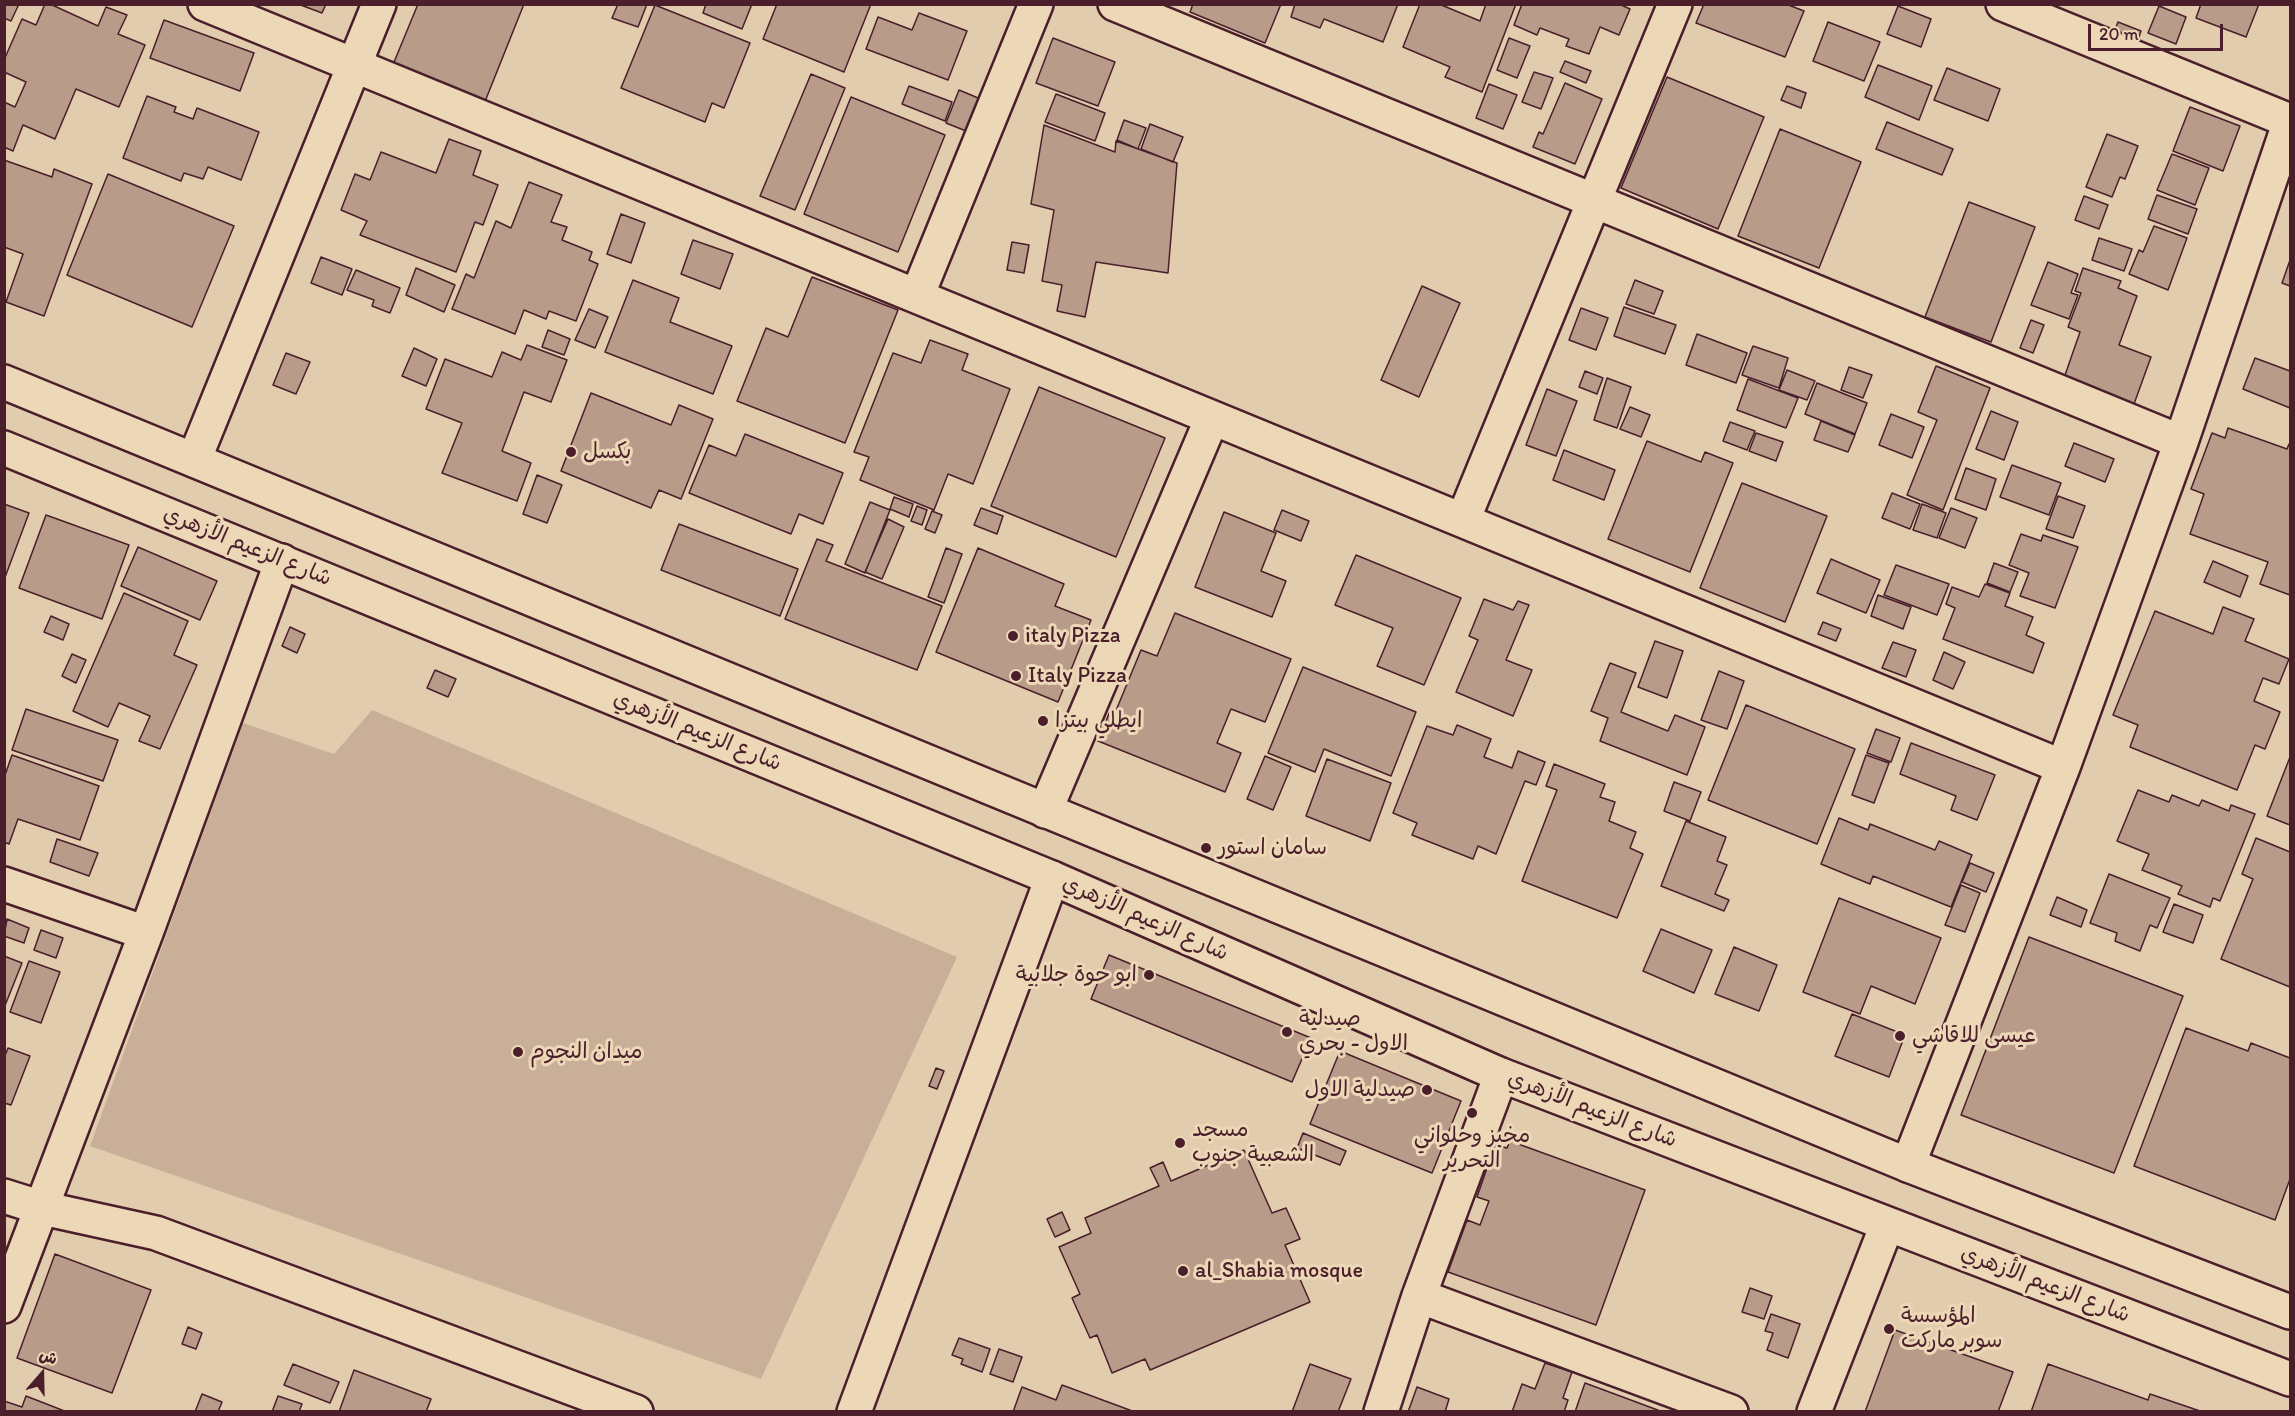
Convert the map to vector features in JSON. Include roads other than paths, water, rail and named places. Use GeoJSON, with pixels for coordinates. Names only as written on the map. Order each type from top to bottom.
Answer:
{"type":"FeatureCollection","features":[{"type":"Feature","properties":{"kind":"street"},"geometry":{"type":"LineString","coordinates":[[205,4],[2063,766]]}},
{"type":"Feature","properties":{"kind":"street"},"geometry":{"type":"LineString","coordinates":[[194,460],[379,4]]}},
{"type":"Feature","properties":{"kind":"street"},"geometry":{"type":"LineString","coordinates":[[917,296],[1036,4]]}},
{"type":"Feature","properties":{"kind":"street"},"geometry":{"type":"LineString","coordinates":[[1115,4],[2181,442]]}},
{"type":"Feature","properties":{"kind":"street"},"geometry":{"type":"LineString","coordinates":[[1464,520],[1675,4]]}},
{"type":"Feature","properties":{"kind":"street"},"geometry":{"type":"LineString","coordinates":[[1908,1165],[2063,766],[2181,442],[2290,121],[2004,4]]}},
{"type":"Feature","properties":{"kind":"street"},"geometry":{"type":"LineString","coordinates":[[4,382],[1908,1165],[2290,1312]]}},
{"type":"Feature","properties":{"kind":"street"},"geometry":{"type":"LineString","coordinates":[[1045,811],[1212,418]]}},
{"type":"Feature","properties":{"kind":"street","name":"شارع الزعيم الأزهري"},"geometry":{"type":"LineString","coordinates":[[4,447],[1052,878],[1501,1075],[2290,1379]]}},
{"type":"Feature","properties":{"kind":"street"},"geometry":{"type":"LineString","coordinates":[[4,1306],[146,933],[282,561]]}},
{"type":"Feature","properties":{"kind":"street"},"geometry":{"type":"LineString","coordinates":[[854,1412],[1052,878]]}},
{"type":"Feature","properties":{"kind":"street"},"geometry":{"type":"LineString","coordinates":[[4,884],[146,933]]}},
{"type":"Feature","properties":{"kind":"street"},"geometry":{"type":"LineString","coordinates":[[1381,1412],[1419,1296],[1501,1075]]}},
{"type":"Feature","properties":{"kind":"street"},"geometry":{"type":"LineString","coordinates":[[4,1196],[42,1208],[156,1233],[636,1412]]}},
{"type":"Feature","properties":{"kind":"street"},"geometry":{"type":"LineString","coordinates":[[1814,1412],[1887,1225]]}},
{"type":"Feature","properties":{"kind":"street"},"geometry":{"type":"LineString","coordinates":[[1419,1296],[1731,1412]]}},
{"type":"Feature","properties":{"kind":"place","name":"بكسل"},"geometry":{"type":"Point","coordinates":[571,452]}},
{"type":"Feature","properties":{"kind":"place","name":"italy Pizza"},"geometry":{"type":"Point","coordinates":[1013,636]}},
{"type":"Feature","properties":{"kind":"place","name":"Italy Pizza"},"geometry":{"type":"Point","coordinates":[1016,676]}},
{"type":"Feature","properties":{"kind":"place","name":"ايطلي بيتزا"},"geometry":{"type":"Point","coordinates":[1043,721]}},
{"type":"Feature","properties":{"kind":"place","name":"سامان استور"},"geometry":{"type":"Point","coordinates":[1206,848]}},
{"type":"Feature","properties":{"kind":"place","name":"ابو حوة جلابية"},"geometry":{"type":"Point","coordinates":[1149,975]}},
{"type":"Feature","properties":{"kind":"place","name":"صيدلية الاول - بحري"},"geometry":{"type":"Point","coordinates":[1287,1032]}},
{"type":"Feature","properties":{"kind":"place","name":"عيسى للاقاشي"},"geometry":{"type":"Point","coordinates":[1900,1036]}},
{"type":"Feature","properties":{"kind":"place","name":"ميدان النجوم"},"geometry":{"type":"Point","coordinates":[518,1052]}},
{"type":"Feature","properties":{"kind":"place","name":"صيدلية الاول"},"geometry":{"type":"Point","coordinates":[1427,1090]}},
{"type":"Feature","properties":{"kind":"place","name":"مخبز وحلواني التحرير"},"geometry":{"type":"Point","coordinates":[1472,1113]}},
{"type":"Feature","properties":{"kind":"place","name":"مسجد الشعبية جنوب"},"geometry":{"type":"Point","coordinates":[1180,1143]}},
{"type":"Feature","properties":{"kind":"place","name":"al_Shabia mosque"},"geometry":{"type":"Point","coordinates":[1183,1271]}},
{"type":"Feature","properties":{"kind":"place","name":"المؤسسة سوبر ماركت"},"geometry":{"type":"Point","coordinates":[1889,1329]}}]}
